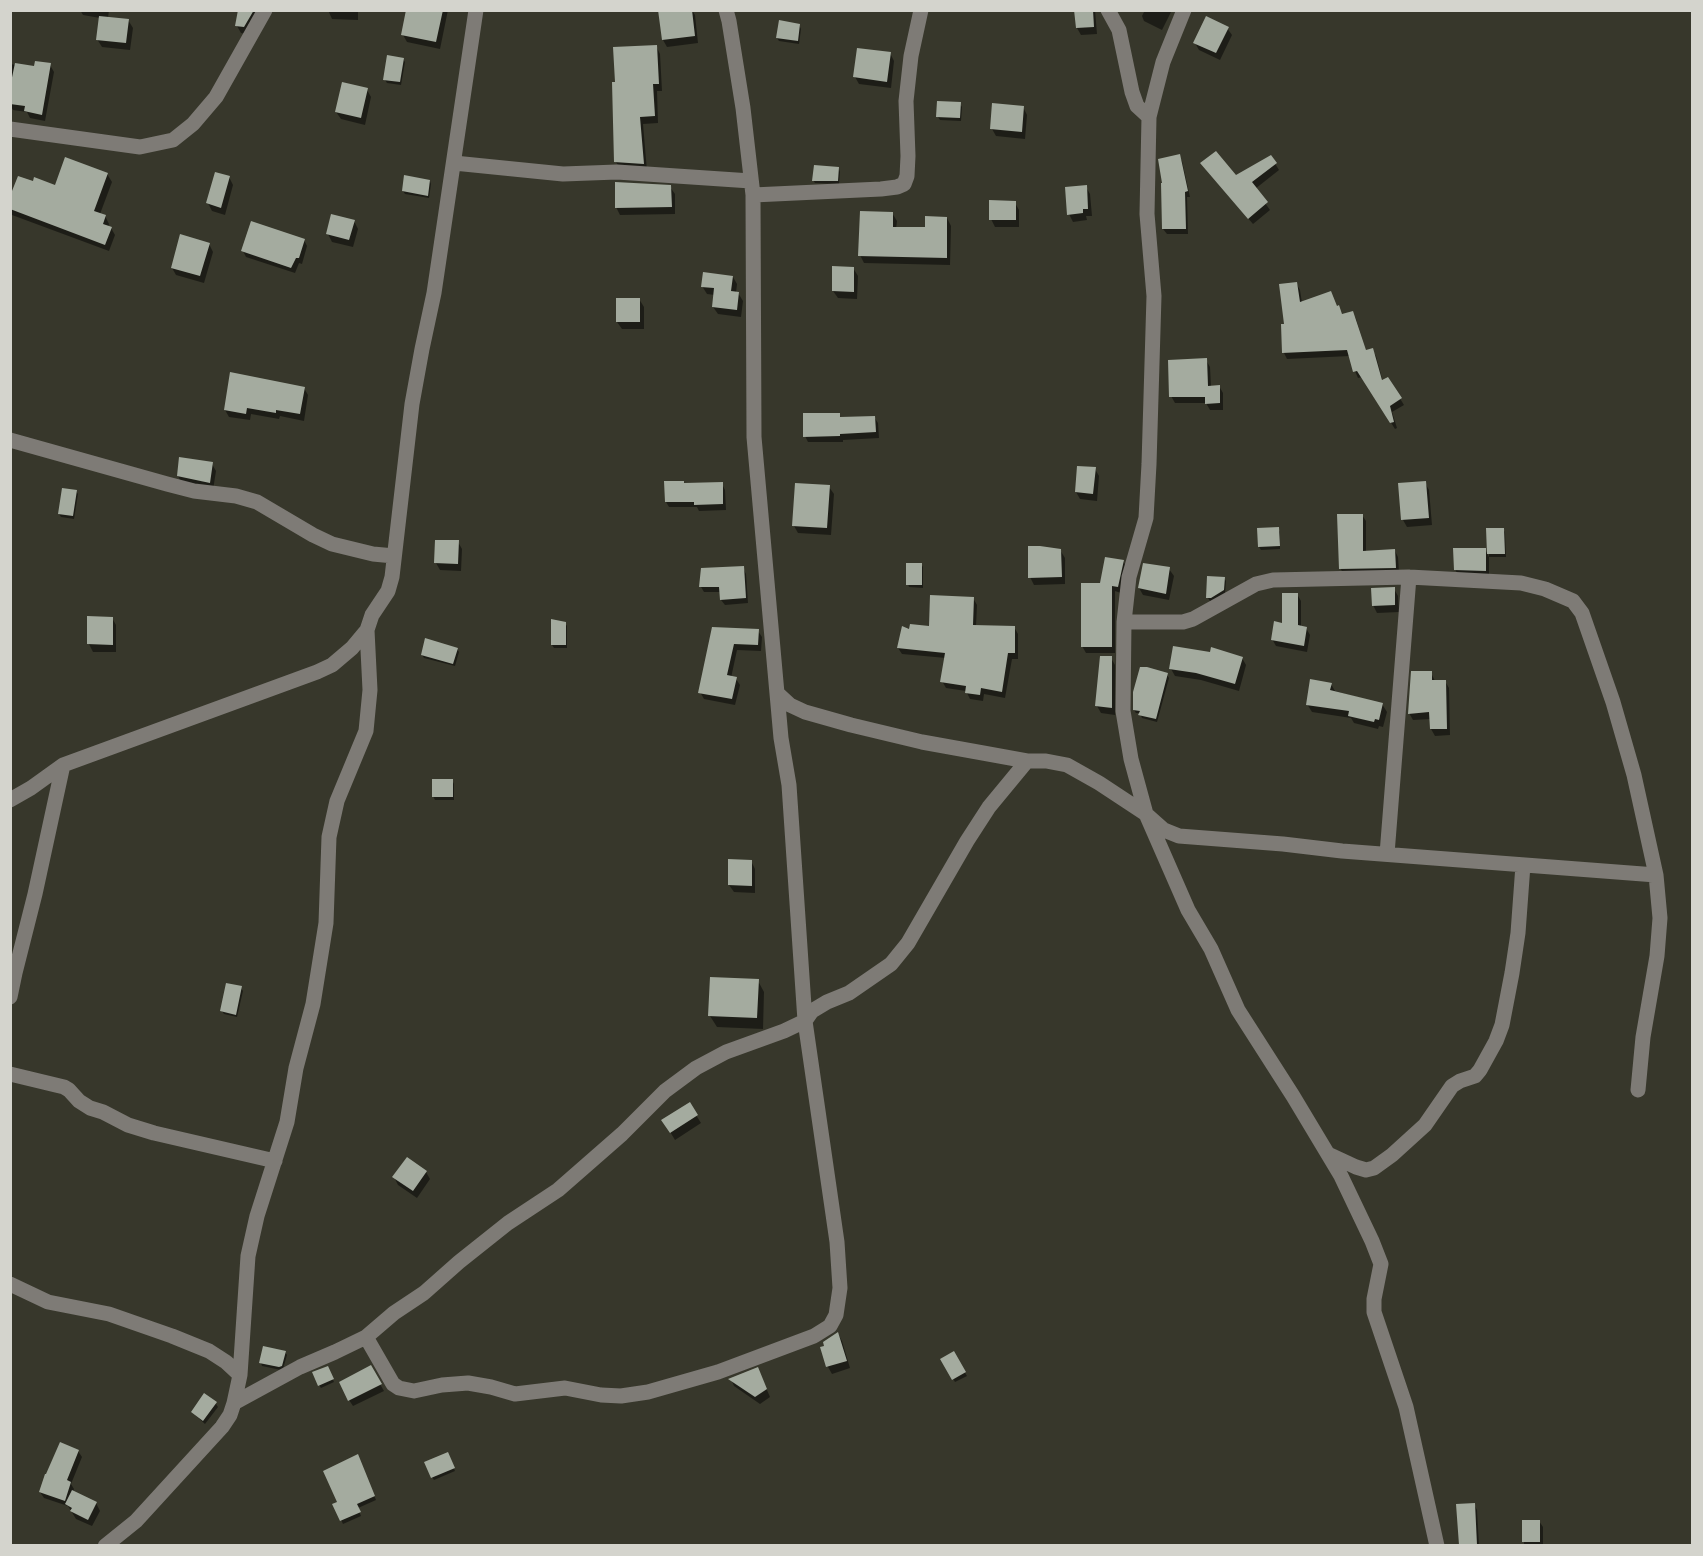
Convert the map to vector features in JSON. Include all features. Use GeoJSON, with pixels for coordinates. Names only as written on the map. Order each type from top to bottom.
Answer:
{"type":"FeatureCollection","features":[{"type":"Feature","properties":{"kind":"street"},"geometry":{"type":"LineString","coordinates":[[10,129],[140,147],[174,140],[193,124],[216,97],[265,10]]}},
{"type":"Feature","properties":{"kind":"street"},"geometry":{"type":"LineString","coordinates":[[105,1545],[136,1521],[222,1427],[234,1403],[240,1375],[248,1256],[257,1216],[287,1122],[296,1068],[313,1004],[326,923],[329,837],[337,801],[366,731],[370,690],[367,630],[372,615],[388,591],[392,578],[412,404],[434,293],[476,10]]}},
{"type":"Feature","properties":{"kind":"street"},"geometry":{"type":"LineString","coordinates":[[366,1337],[393,1384],[399,1388],[414,1391],[442,1385],[468,1383],[515,1394],[565,1388],[601,1395],[621,1396],[648,1392],[718,1372],[814,1336],[831,1326],[836,1315],[840,1295],[837,1242],[805,1021],[789,785],[781,738],[754,437],[752,188],[743,108],[726,10]]}},
{"type":"Feature","properties":{"kind":"street"},"geometry":{"type":"LineString","coordinates":[[454,163],[563,174],[617,172],[752,188],[881,189],[897,187],[904,184],[908,156],[906,101],[911,56],[921,10]]}},
{"type":"Feature","properties":{"kind":"street"},"geometry":{"type":"LineString","coordinates":[[1108,10],[1119,30],[1134,99],[1137,106],[1149,117]]}},
{"type":"Feature","properties":{"kind":"street"},"geometry":{"type":"LineString","coordinates":[[1184,10],[1163,62],[1149,117],[1147,214],[1154,296],[1146,518],[1129,577],[1124,622],[1123,711],[1131,759],[1146,814],[1188,910],[1211,949],[1238,1010],[1341,1176],[1381,1264],[1374,1299],[1374,1312],[1406,1407],[1437,1545]]}},
{"type":"Feature","properties":{"kind":"street"},"geometry":{"type":"LineString","coordinates":[[10,440],[166,484],[194,491],[236,496],[257,502],[332,544],[373,554],[394,556]]}},
{"type":"Feature","properties":{"kind":"street"},"geometry":{"type":"LineString","coordinates":[[1124,622],[1182,622],[1193,619],[1256,584],[1273,580],[1409,577],[1521,583],[1545,589],[1573,601],[1582,613],[1613,702],[1634,775],[1656,875],[1660,918],[1657,956],[1643,1037],[1638,1090]]}},
{"type":"Feature","properties":{"kind":"street"},"geometry":{"type":"LineString","coordinates":[[1387,854],[1409,577]]}},
{"type":"Feature","properties":{"kind":"street"},"geometry":{"type":"LineString","coordinates":[[10,800],[32,788],[63,765],[332,665],[352,648],[367,630]]}},
{"type":"Feature","properties":{"kind":"street"},"geometry":{"type":"LineString","coordinates":[[777,693],[790,705],[805,712],[851,725],[932,744],[1027,761],[1046,761],[1067,765],[1146,814],[1164,830],[1179,836],[1656,875]]}},
{"type":"Feature","properties":{"kind":"street"},"geometry":{"type":"LineString","coordinates":[[234,1403],[300,1367],[366,1337],[394,1313],[424,1293],[508,1223],[558,1190],[622,1134],[665,1091],[696,1068],[726,1052],[805,1021],[812,1011],[849,993],[891,964],[908,943],[989,807],[1027,761]]}},
{"type":"Feature","properties":{"kind":"street"},"geometry":{"type":"LineString","coordinates":[[10,997],[63,765]]}},
{"type":"Feature","properties":{"kind":"street"},"geometry":{"type":"LineString","coordinates":[[1328,1154],[1356,1167],[1366,1170],[1374,1168],[1425,1125],[1452,1086],[1475,1076],[1480,1070],[1496,1041],[1502,1024],[1518,933],[1523,865]]}},
{"type":"Feature","properties":{"kind":"street"},"geometry":{"type":"LineString","coordinates":[[10,1074],[64,1087],[90,1108],[128,1125],[275,1161]]}},
{"type":"Feature","properties":{"kind":"street"},"geometry":{"type":"LineString","coordinates":[[10,1284],[48,1302],[109,1314],[209,1351],[240,1375]]}},
{"type":"Feature","properties":{"kind":"building"},"geometry":{"type":"Polygon","coordinates":[[[238,10],[254,10],[244,27],[235,26],[238,10]]]}},
{"type":"Feature","properties":{"kind":"building"},"geometry":{"type":"Polygon","coordinates":[[[406,10],[443,10],[436,42],[401,35],[406,10]]]}},
{"type":"Feature","properties":{"kind":"building"},"geometry":{"type":"Polygon","coordinates":[[[658,10],[692,10],[695,36],[662,40],[658,10]]]}},
{"type":"Feature","properties":{"kind":"building"},"geometry":{"type":"Polygon","coordinates":[[[1074,10],[1093,10],[1094,27],[1076,28],[1074,10]]]}},
{"type":"Feature","properties":{"kind":"building"},"geometry":{"type":"Polygon","coordinates":[[[99,16],[129,19],[126,43],[96,40],[99,16]]]}},
{"type":"Feature","properties":{"kind":"building"},"geometry":{"type":"Polygon","coordinates":[[[1206,16],[1229,27],[1216,53],[1193,43],[1206,16]]]}},
{"type":"Feature","properties":{"kind":"building"},"geometry":{"type":"Polygon","coordinates":[[[779,20],[800,24],[798,41],[776,38],[779,20]]]}},
{"type":"Feature","properties":{"kind":"building"},"geometry":{"type":"Polygon","coordinates":[[[657,45],[659,84],[653,84],[655,116],[640,117],[644,164],[614,162],[613,47],[657,45]]]}},
{"type":"Feature","properties":{"kind":"building"},"geometry":{"type":"Polygon","coordinates":[[[857,48],[891,52],[887,82],[853,77],[857,48]]]}},
{"type":"Feature","properties":{"kind":"building"},"geometry":{"type":"Polygon","coordinates":[[[387,55],[404,58],[400,82],[383,80],[387,55]]]}},
{"type":"Feature","properties":{"kind":"building"},"geometry":{"type":"Polygon","coordinates":[[[35,61],[51,63],[42,115],[24,111],[25,106],[10,104],[10,87],[15,63],[34,66],[35,61]]]}},
{"type":"Feature","properties":{"kind":"building"},"geometry":{"type":"Polygon","coordinates":[[[342,82],[368,88],[361,118],[335,112],[342,82]]]}},
{"type":"Feature","properties":{"kind":"building"},"geometry":{"type":"Polygon","coordinates":[[[937,101],[961,102],[960,118],[936,117],[937,101]]]}},
{"type":"Feature","properties":{"kind":"building"},"geometry":{"type":"Polygon","coordinates":[[[992,103],[1024,106],[1022,132],[990,129],[992,103]]]}},
{"type":"Feature","properties":{"kind":"building"},"geometry":{"type":"Polygon","coordinates":[[[1216,151],[1236,175],[1271,155],[1277,163],[1252,182],[1268,202],[1248,219],[1200,163],[1216,151]]]}},
{"type":"Feature","properties":{"kind":"building"},"geometry":{"type":"Polygon","coordinates":[[[1180,154],[1188,191],[1185,192],[1186,229],[1162,229],[1162,183],[1158,159],[1180,154]]]}},
{"type":"Feature","properties":{"kind":"building"},"geometry":{"type":"Polygon","coordinates":[[[65,157],[108,173],[94,211],[106,215],[103,224],[112,227],[105,245],[10,209],[10,196],[18,176],[33,181],[34,177],[55,185],[65,157]]]}},
{"type":"Feature","properties":{"kind":"building"},"geometry":{"type":"Polygon","coordinates":[[[814,165],[839,167],[838,181],[812,181],[814,165]]]}},
{"type":"Feature","properties":{"kind":"building"},"geometry":{"type":"Polygon","coordinates":[[[215,172],[230,176],[221,208],[206,203],[215,172]]]}},
{"type":"Feature","properties":{"kind":"building"},"geometry":{"type":"Polygon","coordinates":[[[404,175],[430,180],[428,196],[402,191],[404,175]]]}},
{"type":"Feature","properties":{"kind":"building"},"geometry":{"type":"Polygon","coordinates":[[[615,182],[671,185],[672,207],[615,208],[615,182]]]}},
{"type":"Feature","properties":{"kind":"building"},"geometry":{"type":"Polygon","coordinates":[[[1087,185],[1088,209],[1083,209],[1083,213],[1067,215],[1065,187],[1087,185]]]}},
{"type":"Feature","properties":{"kind":"building"},"geometry":{"type":"Polygon","coordinates":[[[989,200],[1016,201],[1016,220],[989,220],[989,200]]]}},
{"type":"Feature","properties":{"kind":"building"},"geometry":{"type":"Polygon","coordinates":[[[860,211],[893,212],[893,227],[925,227],[925,216],[947,217],[947,258],[858,256],[860,211]]]}},
{"type":"Feature","properties":{"kind":"building"},"geometry":{"type":"Polygon","coordinates":[[[331,214],[355,220],[349,240],[326,234],[331,214]]]}},
{"type":"Feature","properties":{"kind":"building"},"geometry":{"type":"Polygon","coordinates":[[[251,221],[305,239],[299,258],[296,258],[291,268],[241,251],[251,221]]]}},
{"type":"Feature","properties":{"kind":"building"},"geometry":{"type":"Polygon","coordinates":[[[180,234],[210,243],[200,276],[171,268],[180,234]]]}},
{"type":"Feature","properties":{"kind":"building"},"geometry":{"type":"Polygon","coordinates":[[[832,266],[854,267],[854,292],[832,291],[832,266]]]}},
{"type":"Feature","properties":{"kind":"building"},"geometry":{"type":"Polygon","coordinates":[[[703,272],[733,276],[731,291],[739,292],[737,310],[712,307],[714,288],[701,287],[703,272]]]}},
{"type":"Feature","properties":{"kind":"building"},"geometry":{"type":"Polygon","coordinates":[[[1297,282],[1300,302],[1331,291],[1342,314],[1353,311],[1366,350],[1373,348],[1382,380],[1388,377],[1402,398],[1390,406],[1394,422],[1390,423],[1357,371],[1353,372],[1347,350],[1282,353],[1281,324],[1284,324],[1279,284],[1297,282]]]}},
{"type":"Feature","properties":{"kind":"building"},"geometry":{"type":"Polygon","coordinates":[[[616,298],[640,298],[640,322],[616,322],[616,298]]]}},
{"type":"Feature","properties":{"kind":"building"},"geometry":{"type":"Polygon","coordinates":[[[1207,358],[1208,386],[1220,385],[1220,403],[1205,404],[1205,397],[1169,397],[1168,360],[1207,358]]]}},
{"type":"Feature","properties":{"kind":"building"},"geometry":{"type":"Polygon","coordinates":[[[230,372],[305,387],[300,414],[247,408],[246,414],[224,410],[230,372]]]}},
{"type":"Feature","properties":{"kind":"building"},"geometry":{"type":"Polygon","coordinates":[[[803,413],[840,413],[840,417],[875,416],[876,432],[803,437],[803,413]]]}},
{"type":"Feature","properties":{"kind":"building"},"geometry":{"type":"Polygon","coordinates":[[[179,457],[213,462],[210,483],[177,476],[179,457]]]}},
{"type":"Feature","properties":{"kind":"building"},"geometry":{"type":"Polygon","coordinates":[[[1077,466],[1096,467],[1093,494],[1075,492],[1077,466]]]}},
{"type":"Feature","properties":{"kind":"building"},"geometry":{"type":"Polygon","coordinates":[[[664,481],[723,482],[723,504],[694,505],[694,502],[665,502],[664,481]]]}},
{"type":"Feature","properties":{"kind":"building"},"geometry":{"type":"Polygon","coordinates":[[[1426,481],[1429,518],[1401,520],[1398,483],[1426,481]]]}},
{"type":"Feature","properties":{"kind":"building"},"geometry":{"type":"Polygon","coordinates":[[[795,483],[830,485],[827,528],[792,526],[795,483]]]}},
{"type":"Feature","properties":{"kind":"building"},"geometry":{"type":"Polygon","coordinates":[[[62,488],[77,490],[73,516],[58,514],[62,488]]]}},
{"type":"Feature","properties":{"kind":"building"},"geometry":{"type":"Polygon","coordinates":[[[1337,514],[1363,514],[1363,551],[1395,549],[1396,568],[1339,569],[1337,514]]]}},
{"type":"Feature","properties":{"kind":"building"},"geometry":{"type":"Polygon","coordinates":[[[1279,527],[1280,546],[1258,547],[1257,528],[1279,527]]]}},
{"type":"Feature","properties":{"kind":"building"},"geometry":{"type":"Polygon","coordinates":[[[1486,528],[1504,528],[1505,554],[1487,554],[1486,528]]]}},
{"type":"Feature","properties":{"kind":"building"},"geometry":{"type":"Polygon","coordinates":[[[435,540],[459,540],[458,564],[434,563],[435,540]]]}},
{"type":"Feature","properties":{"kind":"building"},"geometry":{"type":"Polygon","coordinates":[[[1028,546],[1061,549],[1062,577],[1028,578],[1028,546]]]}},
{"type":"Feature","properties":{"kind":"building"},"geometry":{"type":"Polygon","coordinates":[[[1453,548],[1486,548],[1486,571],[1454,570],[1453,548]]]}},
{"type":"Feature","properties":{"kind":"building"},"geometry":{"type":"Polygon","coordinates":[[[1105,557],[1124,560],[1118,587],[1112,586],[1112,647],[1081,647],[1081,583],[1100,583],[1105,557]]]}},
{"type":"Feature","properties":{"kind":"building"},"geometry":{"type":"Polygon","coordinates":[[[906,563],[922,563],[922,585],[906,585],[906,563]]]}},
{"type":"Feature","properties":{"kind":"building"},"geometry":{"type":"Polygon","coordinates":[[[1143,563],[1170,567],[1166,594],[1138,588],[1143,563]]]}},
{"type":"Feature","properties":{"kind":"building"},"geometry":{"type":"Polygon","coordinates":[[[744,566],[746,598],[720,600],[719,587],[699,587],[701,568],[744,566]]]}},
{"type":"Feature","properties":{"kind":"building"},"geometry":{"type":"Polygon","coordinates":[[[1207,576],[1225,577],[1224,590],[1211,598],[1206,598],[1207,576]]]}},
{"type":"Feature","properties":{"kind":"building"},"geometry":{"type":"Polygon","coordinates":[[[1395,587],[1395,605],[1372,606],[1371,588],[1395,587]]]}},
{"type":"Feature","properties":{"kind":"building"},"geometry":{"type":"Polygon","coordinates":[[[1282,593],[1298,593],[1298,625],[1307,627],[1304,646],[1271,640],[1274,621],[1282,623],[1282,593]]]}},
{"type":"Feature","properties":{"kind":"building"},"geometry":{"type":"Polygon","coordinates":[[[930,595],[974,597],[973,625],[1015,626],[1015,653],[1008,653],[1002,692],[981,688],[980,695],[965,693],[966,686],[940,682],[945,653],[897,648],[902,626],[909,629],[910,624],[929,626],[930,595]]]}},
{"type":"Feature","properties":{"kind":"building"},"geometry":{"type":"Polygon","coordinates":[[[87,616],[113,617],[113,645],[87,644],[87,616]]]}},
{"type":"Feature","properties":{"kind":"building"},"geometry":{"type":"Polygon","coordinates":[[[551,619],[566,622],[566,645],[551,645],[551,619]]]}},
{"type":"Feature","properties":{"kind":"building"},"geometry":{"type":"Polygon","coordinates":[[[712,627],[759,629],[758,645],[734,644],[727,675],[737,677],[732,699],[698,693],[712,627]]]}},
{"type":"Feature","properties":{"kind":"building"},"geometry":{"type":"Polygon","coordinates":[[[425,638],[458,648],[453,664],[421,655],[425,638]]]}},
{"type":"Feature","properties":{"kind":"building"},"geometry":{"type":"Polygon","coordinates":[[[1173,646],[1210,652],[1211,647],[1243,657],[1235,684],[1196,673],[1169,669],[1173,646]]]}},
{"type":"Feature","properties":{"kind":"building"},"geometry":{"type":"Polygon","coordinates":[[[1100,656],[1112,656],[1112,708],[1095,706],[1100,656]]]}},
{"type":"Feature","properties":{"kind":"building"},"geometry":{"type":"Polygon","coordinates":[[[1140,667],[1168,673],[1156,719],[1138,715],[1140,711],[1133,710],[1133,692],[1140,667]]]}},
{"type":"Feature","properties":{"kind":"building"},"geometry":{"type":"Polygon","coordinates":[[[1411,671],[1432,671],[1432,680],[1446,680],[1447,729],[1430,729],[1429,712],[1408,714],[1411,671]]]}},
{"type":"Feature","properties":{"kind":"building"},"geometry":{"type":"Polygon","coordinates":[[[1310,679],[1332,683],[1330,690],[1383,703],[1379,720],[1375,719],[1374,722],[1348,716],[1349,711],[1306,705],[1310,679]]]}},
{"type":"Feature","properties":{"kind":"building"},"geometry":{"type":"Polygon","coordinates":[[[432,779],[453,779],[453,797],[432,797],[432,779]]]}},
{"type":"Feature","properties":{"kind":"building"},"geometry":{"type":"Polygon","coordinates":[[[728,859],[752,860],[752,886],[728,885],[728,859]]]}},
{"type":"Feature","properties":{"kind":"building"},"geometry":{"type":"Polygon","coordinates":[[[710,977],[759,979],[757,1018],[708,1016],[710,977]]]}},
{"type":"Feature","properties":{"kind":"building"},"geometry":{"type":"Polygon","coordinates":[[[226,983],[242,986],[236,1015],[220,1011],[226,983]]]}},
{"type":"Feature","properties":{"kind":"building"},"geometry":{"type":"Polygon","coordinates":[[[690,1102],[698,1115],[670,1133],[661,1120],[690,1102]]]}},
{"type":"Feature","properties":{"kind":"building"},"geometry":{"type":"Polygon","coordinates":[[[407,1157],[427,1171],[413,1191],[392,1177],[407,1157]]]}},
{"type":"Feature","properties":{"kind":"building"},"geometry":{"type":"Polygon","coordinates":[[[838,1332],[847,1361],[826,1367],[820,1347],[824,1346],[823,1342],[838,1332]]]}},
{"type":"Feature","properties":{"kind":"building"},"geometry":{"type":"Polygon","coordinates":[[[263,1346],[286,1351],[282,1366],[259,1363],[263,1346]]]}},
{"type":"Feature","properties":{"kind":"building"},"geometry":{"type":"Polygon","coordinates":[[[954,1351],[966,1372],[952,1380],[940,1359],[954,1351]]]}},
{"type":"Feature","properties":{"kind":"building"},"geometry":{"type":"Polygon","coordinates":[[[371,1365],[382,1384],[348,1401],[339,1382],[371,1365]]]}},
{"type":"Feature","properties":{"kind":"building"},"geometry":{"type":"Polygon","coordinates":[[[328,1366],[334,1379],[318,1386],[312,1372],[328,1366]]]}},
{"type":"Feature","properties":{"kind":"building"},"geometry":{"type":"Polygon","coordinates":[[[758,1367],[767,1389],[755,1397],[728,1379],[758,1367]]]}},
{"type":"Feature","properties":{"kind":"building"},"geometry":{"type":"Polygon","coordinates":[[[204,1393],[217,1402],[203,1421],[191,1412],[204,1393]]]}},
{"type":"Feature","properties":{"kind":"building"},"geometry":{"type":"Polygon","coordinates":[[[60,1442],[79,1450],[67,1480],[71,1482],[65,1501],[39,1492],[60,1442]]]}},
{"type":"Feature","properties":{"kind":"building"},"geometry":{"type":"Polygon","coordinates":[[[448,1452],[455,1468],[431,1478],[424,1462],[448,1452]]]}},
{"type":"Feature","properties":{"kind":"building"},"geometry":{"type":"Polygon","coordinates":[[[358,1454],[375,1496],[357,1504],[361,1512],[340,1521],[332,1504],[337,1502],[323,1471],[358,1454]]]}},
{"type":"Feature","properties":{"kind":"building"},"geometry":{"type":"Polygon","coordinates":[[[72,1490],[97,1502],[88,1520],[70,1511],[72,1508],[65,1504],[72,1490]]]}},
{"type":"Feature","properties":{"kind":"building"},"geometry":{"type":"Polygon","coordinates":[[[1475,1503],[1477,1545],[1459,1545],[1456,1504],[1475,1503]]]}},
{"type":"Feature","properties":{"kind":"building"},"geometry":{"type":"Polygon","coordinates":[[[1522,1520],[1540,1520],[1540,1542],[1522,1542],[1522,1520]]]}}]}
